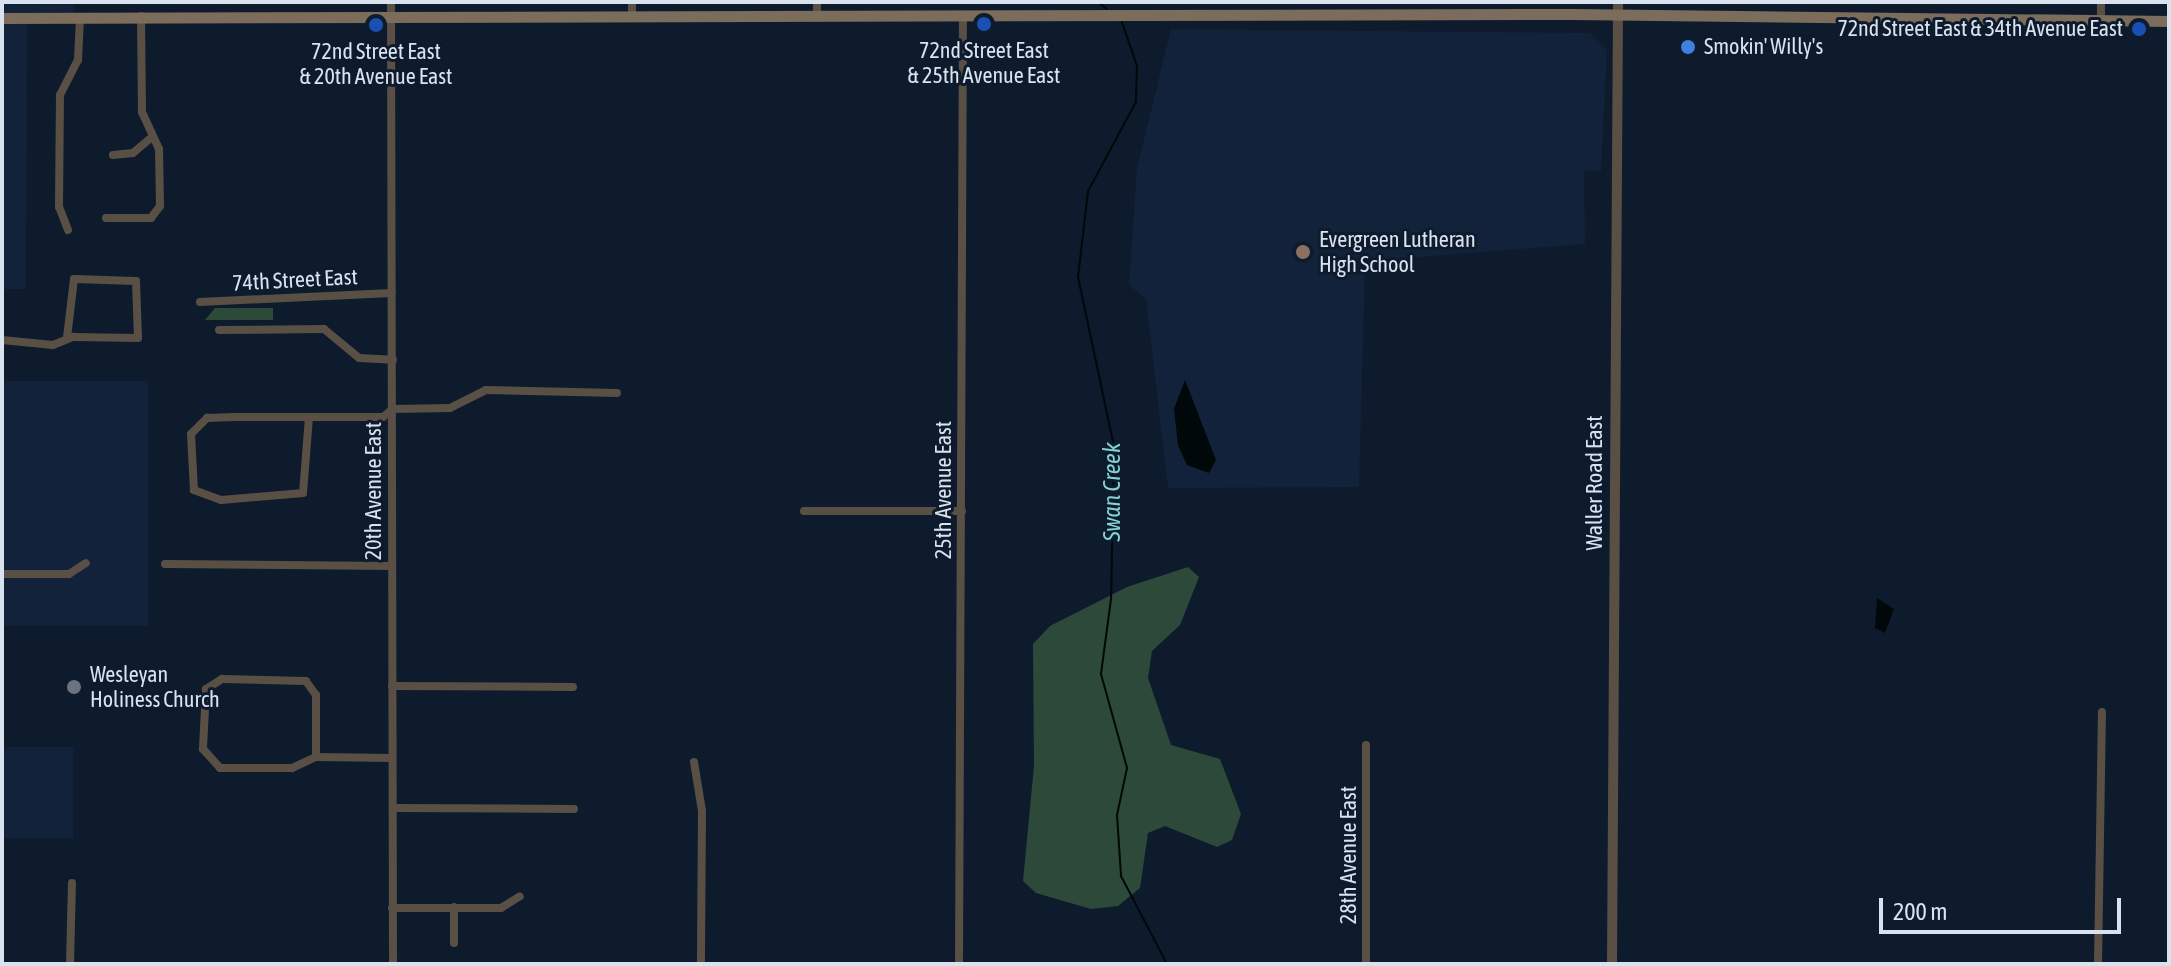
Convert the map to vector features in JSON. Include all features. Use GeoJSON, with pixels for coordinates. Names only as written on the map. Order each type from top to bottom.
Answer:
{"type":"FeatureCollection","features":[{"type":"Feature","properties":{"kind":"main road"},"geometry":{"type":"LineString","coordinates":[[2,18],[1573,14],[1618,8],[2169,21]]}},
{"type":"Feature","properties":{"kind":"street","name":"20th Avenue East"},"geometry":{"type":"LineString","coordinates":[[391,2],[393,964]]}},
{"type":"Feature","properties":{"kind":"street"},"geometry":{"type":"LineString","coordinates":[[632,2],[632,17]]}},
{"type":"Feature","properties":{"kind":"street"},"geometry":{"type":"LineString","coordinates":[[817,2],[817,16]]}},
{"type":"Feature","properties":{"kind":"street"},"geometry":{"type":"LineString","coordinates":[[1568,2],[1573,14]]}},
{"type":"Feature","properties":{"kind":"street"},"geometry":{"type":"LineString","coordinates":[[2101,2],[2101,20]]}},
{"type":"Feature","properties":{"kind":"street","name":"Waller Road East"},"geometry":{"type":"LineString","coordinates":[[1612,964],[1618,8]]}},
{"type":"Feature","properties":{"kind":"street"},"geometry":{"type":"LineString","coordinates":[[106,218],[156,213],[160,154],[142,112],[141,16]]}},
{"type":"Feature","properties":{"kind":"street","name":"25th Avenue East"},"geometry":{"type":"LineString","coordinates":[[959,964],[963,16]]}},
{"type":"Feature","properties":{"kind":"street"},"geometry":{"type":"LineString","coordinates":[[68,230],[58,201],[60,95],[78,60],[80,17]]}},
{"type":"Feature","properties":{"kind":"street"},"geometry":{"type":"LineString","coordinates":[[113,155],[133,153],[153,136]]}},
{"type":"Feature","properties":{"kind":"street"},"geometry":{"type":"LineString","coordinates":[[2,340],[53,345],[67,338],[138,338],[136,281],[74,279],[67,338]]}},
{"type":"Feature","properties":{"kind":"street","name":"74th Street East"},"geometry":{"type":"LineString","coordinates":[[200,302],[392,293]]}},
{"type":"Feature","properties":{"kind":"street"},"geometry":{"type":"LineString","coordinates":[[219,330],[324,329],[359,358],[393,360]]}},
{"type":"Feature","properties":{"kind":"street"},"geometry":{"type":"LineString","coordinates":[[309,417],[303,493],[221,500],[194,490],[191,434],[198,423],[309,417],[383,417],[393,409],[450,408],[486,390],[617,393]]}},
{"type":"Feature","properties":{"kind":"street"},"geometry":{"type":"LineString","coordinates":[[804,511],[962,511]]}},
{"type":"Feature","properties":{"kind":"street"},"geometry":{"type":"LineString","coordinates":[[2,574],[69,574],[86,563]]}},
{"type":"Feature","properties":{"kind":"street"},"geometry":{"type":"LineString","coordinates":[[165,564],[392,566]]}},
{"type":"Feature","properties":{"kind":"street"},"geometry":{"type":"LineString","coordinates":[[316,757],[312,686],[300,679],[212,683],[203,701],[203,749],[217,767],[292,768],[316,757],[392,758]]}},
{"type":"Feature","properties":{"kind":"street"},"geometry":{"type":"LineString","coordinates":[[392,686],[573,687]]}},
{"type":"Feature","properties":{"kind":"street"},"geometry":{"type":"LineString","coordinates":[[2098,964],[2102,712]]}},
{"type":"Feature","properties":{"kind":"street","name":"28th Avenue East"},"geometry":{"type":"LineString","coordinates":[[1366,745],[1366,964]]}},
{"type":"Feature","properties":{"kind":"street"},"geometry":{"type":"LineString","coordinates":[[694,762],[702,811],[701,964]]}},
{"type":"Feature","properties":{"kind":"street"},"geometry":{"type":"LineString","coordinates":[[393,808],[574,809]]}},
{"type":"Feature","properties":{"kind":"street"},"geometry":{"type":"LineString","coordinates":[[70,964],[72,883]]}},
{"type":"Feature","properties":{"kind":"street"},"geometry":{"type":"LineString","coordinates":[[392,908],[501,908],[520,896]]}},
{"type":"Feature","properties":{"kind":"street"},"geometry":{"type":"LineString","coordinates":[[454,907],[454,943]]}},
{"type":"Feature","properties":{"kind":"shaded area"},"geometry":{"type":"Polygon","coordinates":[[[2,2],[73,2],[73,17],[27,18],[26,289],[2,289],[2,2]]]}},
{"type":"Feature","properties":{"kind":"shaded area","name":"Evergreen Lutheran High School"},"geometry":{"type":"Polygon","coordinates":[[[1171,29],[1590,33],[1607,50],[1601,171],[1584,170],[1585,244],[1365,261],[1359,487],[1168,488],[1146,299],[1129,285],[1137,168],[1171,29]]]}},
{"type":"Feature","properties":{"kind":"shaded area"},"geometry":{"type":"Polygon","coordinates":[[[1185,380],[1216,460],[1209,473],[1187,465],[1178,445],[1174,409],[1185,380]]]}},
{"type":"Feature","properties":{"kind":"shaded area"},"geometry":{"type":"Polygon","coordinates":[[[2,381],[148,381],[148,626],[2,626],[2,381]]]}},
{"type":"Feature","properties":{"kind":"shaded area"},"geometry":{"type":"Polygon","coordinates":[[[1877,598],[1894,609],[1885,633],[1875,628],[1877,598]]]}},
{"type":"Feature","properties":{"kind":"shaded area"},"geometry":{"type":"Polygon","coordinates":[[[2,747],[73,747],[73,838],[2,838],[2,747]]]}},
{"type":"Feature","properties":{"kind":"green space"},"geometry":{"type":"Polygon","coordinates":[[[215,308],[273,308],[273,320],[205,320],[215,308]]]}},
{"type":"Feature","properties":{"kind":"green space"},"geometry":{"type":"Polygon","coordinates":[[[1188,567],[1199,577],[1180,625],[1152,651],[1148,678],[1171,745],[1220,759],[1241,814],[1232,840],[1217,847],[1165,826],[1148,833],[1140,888],[1118,906],[1091,909],[1036,893],[1023,881],[1034,766],[1033,644],[1050,626],[1127,587],[1188,567]]]}},
{"type":"Feature","properties":{"kind":"waterway","name":"Swan Creek"},"geometry":{"type":"LineString","coordinates":[[1098,2],[1107,9]]}},
{"type":"Feature","properties":{"kind":"waterway","name":"Swan Creek"},"geometry":{"type":"LineString","coordinates":[[1122,22],[1137,66],[1136,102],[1088,191],[1078,277],[1114,446],[1111,599],[1101,674],[1127,768],[1117,815],[1121,876],[1167,964]]}},
{"type":"Feature","properties":{"kind":"place","name":"72nd Street East & 25th Avenue East"},"geometry":{"type":"Point","coordinates":[984,24]}},
{"type":"Feature","properties":{"kind":"place","name":"72nd Street East & 20th Avenue East"},"geometry":{"type":"Point","coordinates":[376,25]}},
{"type":"Feature","properties":{"kind":"place","name":"72nd Street East & 34th Avenue East"},"geometry":{"type":"Point","coordinates":[2139,29]}},
{"type":"Feature","properties":{"kind":"place","name":"Smokin' Willy's"},"geometry":{"type":"Point","coordinates":[1688,47]}},
{"type":"Feature","properties":{"kind":"place","name":"Evergreen Lutheran High School"},"geometry":{"type":"Point","coordinates":[1303,252]}},
{"type":"Feature","properties":{"kind":"place","name":"Wesleyan Holiness Church"},"geometry":{"type":"Point","coordinates":[74,687]}}]}
